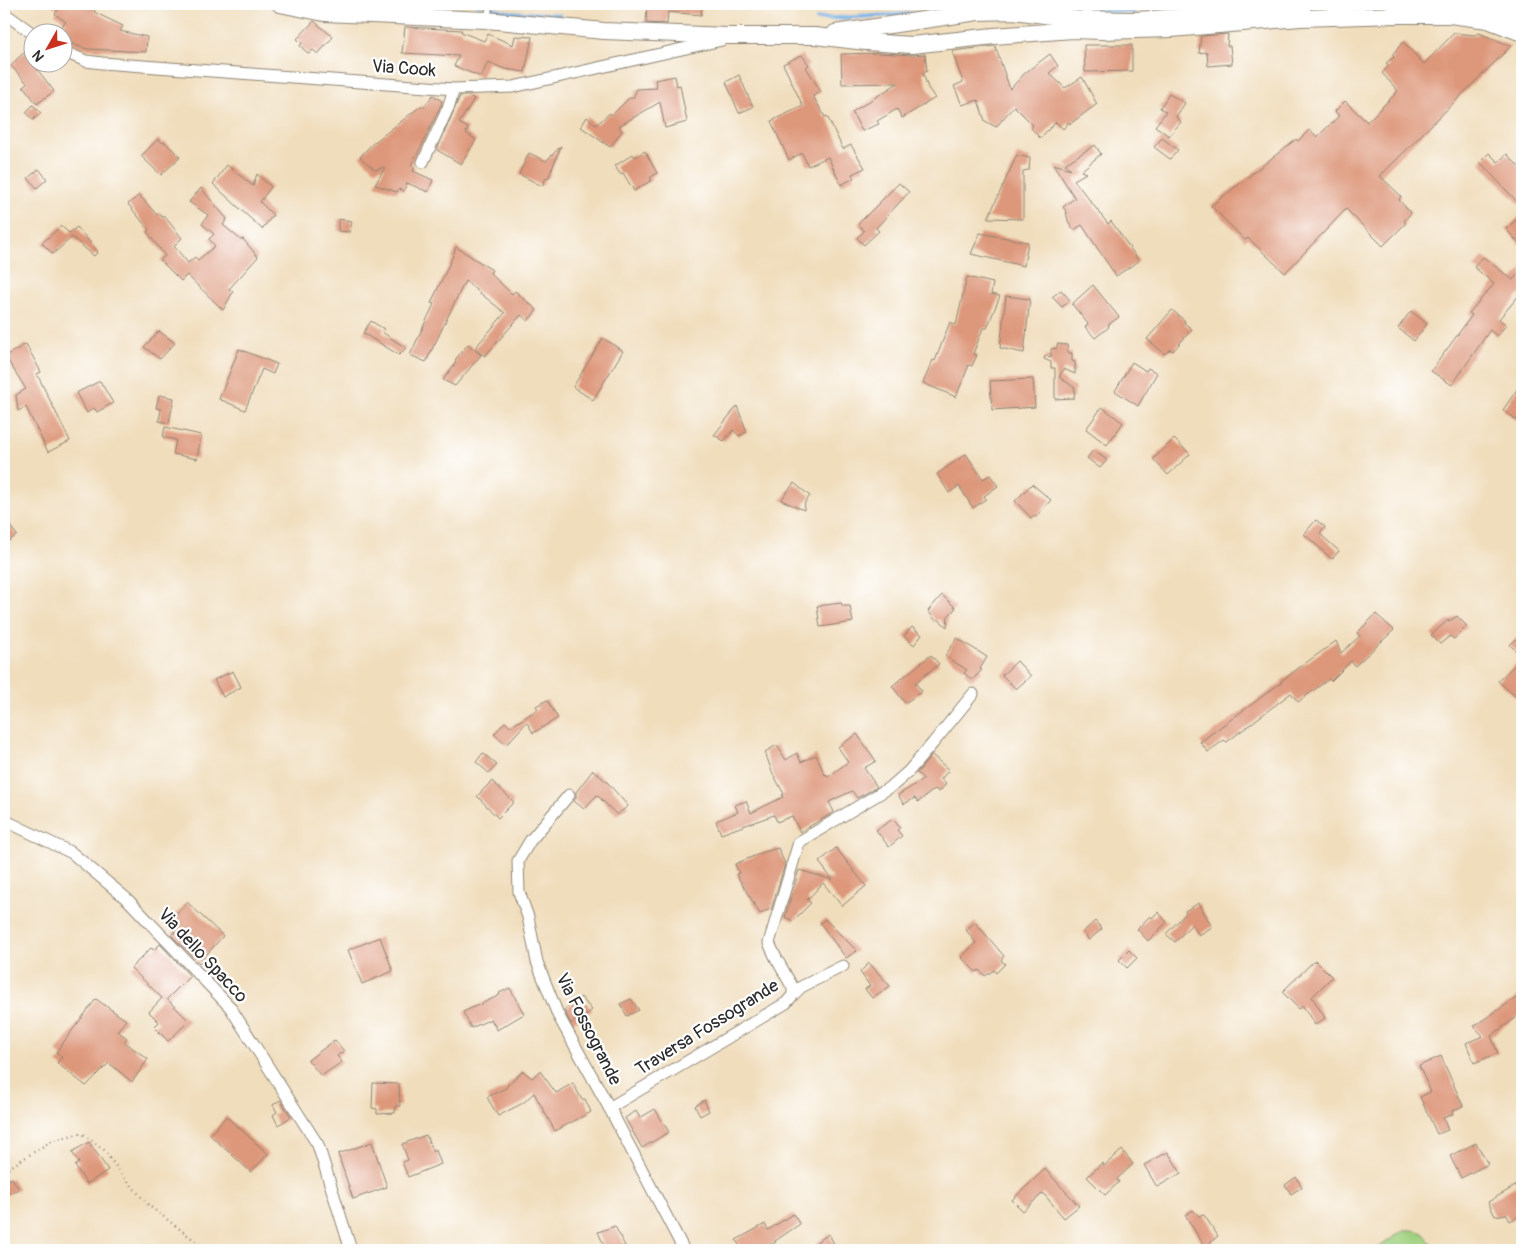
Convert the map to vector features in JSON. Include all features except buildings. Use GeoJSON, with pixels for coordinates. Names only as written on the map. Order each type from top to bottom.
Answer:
{"type":"FeatureCollection","features":[{"type":"Feature","properties":{"kind":"street"},"geometry":{"type":"LineString","coordinates":[[280,4],[324,13],[486,20],[604,31],[741,36],[815,36],[912,45],[1073,30],[1171,29],[1300,18],[1397,15],[1450,16],[1488,20],[1522,33]]}},
{"type":"Feature","properties":{"kind":"street"},"geometry":{"type":"LineString","coordinates":[[815,36],[978,12],[1014,11],[1076,19],[1136,20],[1211,15],[1304,4]]}},
{"type":"Feature","properties":{"kind":"street"},"geometry":{"type":"LineString","coordinates":[[1466,4],[1522,13]]}},
{"type":"Feature","properties":{"kind":"street"},"geometry":{"type":"LineString","coordinates":[[1514,4],[1522,13]]}},
{"type":"Feature","properties":{"kind":"street"},"geometry":{"type":"LineString","coordinates":[[4,13],[22,26]]}},
{"type":"Feature","properties":{"kind":"street","name":"Via Cook"},"geometry":{"type":"LineString","coordinates":[[72,55],[102,63],[454,89],[513,88],[741,36]]}},
{"type":"Feature","properties":{"kind":"street"},"geometry":{"type":"LineString","coordinates":[[423,162],[448,108],[454,89]]}},
{"type":"Feature","properties":{"kind":"street","name":"Traversa Fossogrande"},"geometry":{"type":"LineString","coordinates":[[609,1108],[786,1003],[793,995],[793,988],[770,943],[799,842],[892,786],[908,772],[973,694]]}},
{"type":"Feature","properties":{"kind":"street","name":"Via Fossogrande"},"geometry":{"type":"LineString","coordinates":[[568,795],[530,841],[518,861],[519,892],[528,918],[537,962],[548,993],[572,1042],[684,1250]]}},
{"type":"Feature","properties":{"kind":"street","name":"Via dello Spacco"},"geometry":{"type":"LineString","coordinates":[[4,820],[72,854],[128,900],[230,1007],[318,1146],[352,1250]]}},
{"type":"Feature","properties":{"kind":"street"},"geometry":{"type":"LineString","coordinates":[[793,995],[801,987],[843,966]]}},
{"type":"Feature","properties":{"kind":"lane"},"geometry":{"type":"LineString","coordinates":[[486,20],[490,4]]}},
{"type":"Feature","properties":{"kind":"path"},"geometry":{"type":"LineString","coordinates":[[4,1171],[53,1140],[82,1133],[104,1150],[148,1205],[205,1250]]}},
{"type":"Feature","properties":{"kind":"green space"},"geometry":{"type":"Polygon","coordinates":[[[1404,1230],[1423,1233],[1433,1250],[1375,1250],[1404,1230]]]}},
{"type":"Feature","properties":{"kind":"waterway"},"geometry":{"type":"LineString","coordinates":[[936,10],[963,4]]}},
{"type":"Feature","properties":{"kind":"waterway"},"geometry":{"type":"LineString","coordinates":[[1030,4],[1134,12]]}},
{"type":"Feature","properties":{"kind":"waterway"},"geometry":{"type":"LineString","coordinates":[[492,8],[507,12],[559,15]]}},
{"type":"Feature","properties":{"kind":"waterway"},"geometry":{"type":"LineString","coordinates":[[817,19],[914,14]]}}]}
